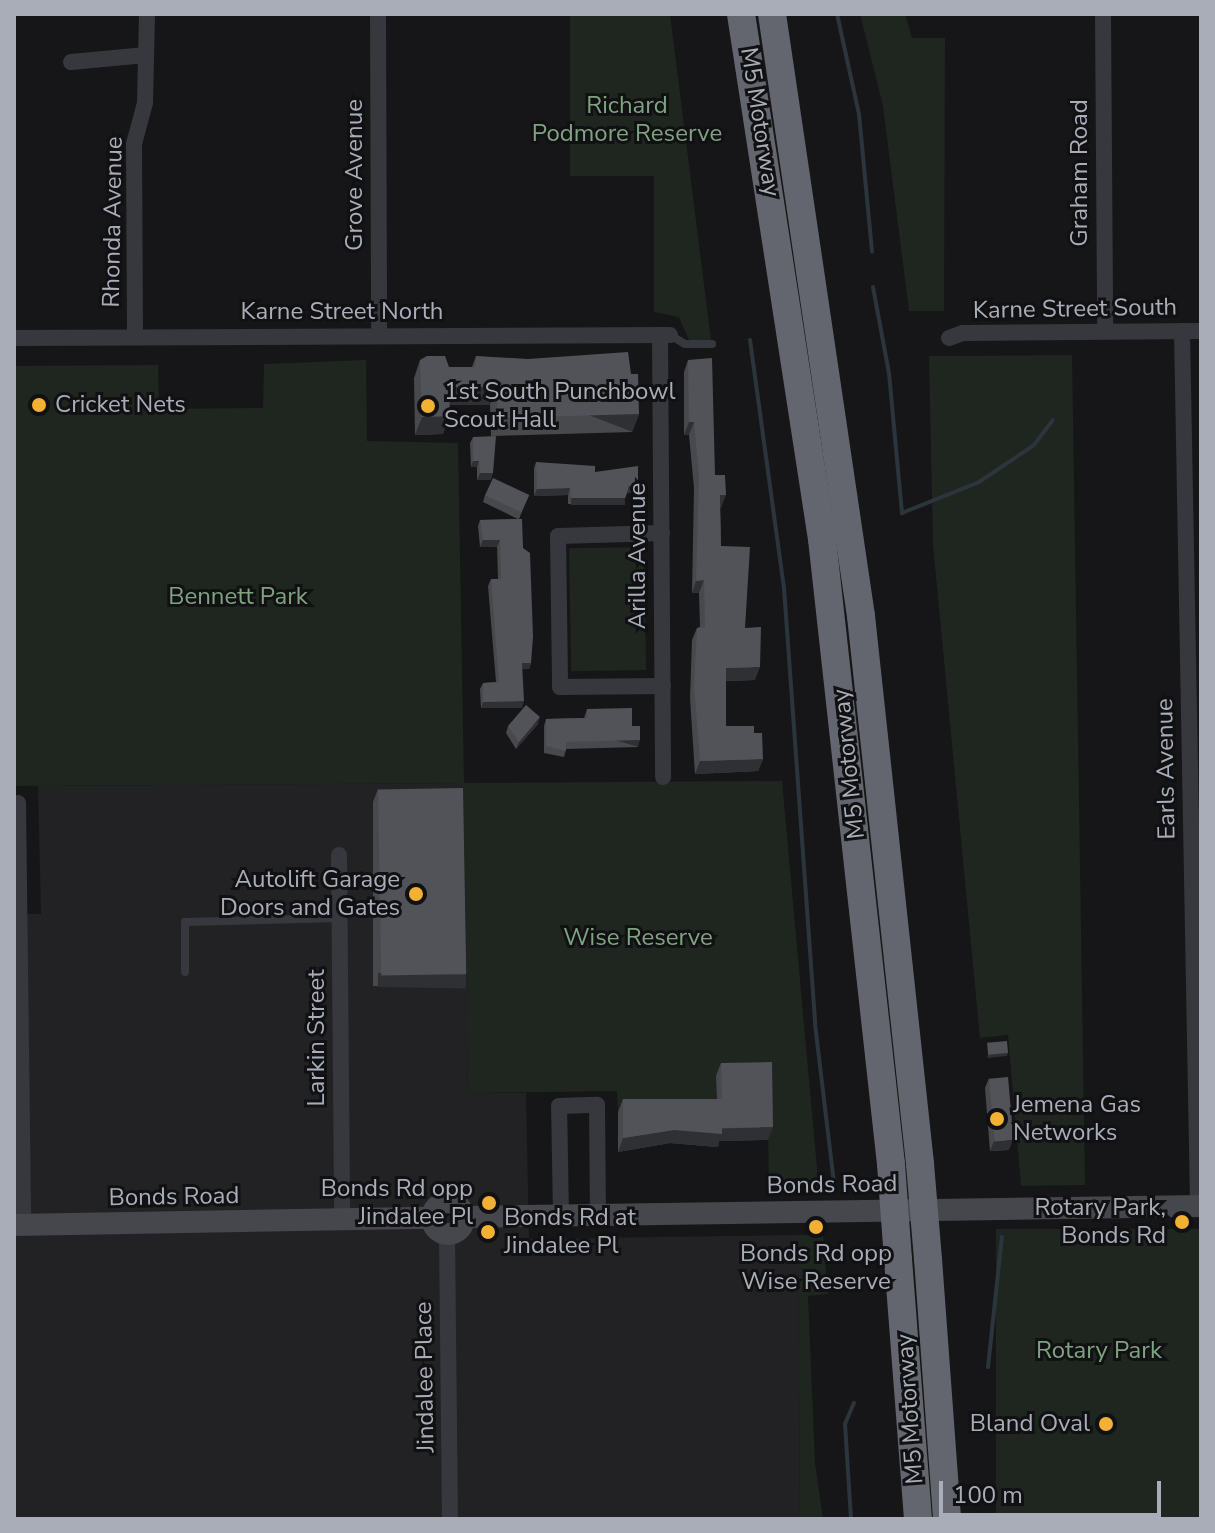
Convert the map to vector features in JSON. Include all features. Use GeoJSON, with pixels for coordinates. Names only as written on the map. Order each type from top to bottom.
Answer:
{"type":"FeatureCollection","features":[{"type":"Feature","properties":{"kind":"highway","name":"M5 Motorway"},"geometry":{"type":"LineString","coordinates":[[741,14],[822,539],[891,1164],[918,1519]]}},
{"type":"Feature","properties":{"kind":"highway","name":"M5 Motorway"},"geometry":{"type":"LineString","coordinates":[[772,14],[861,616],[920,1164],[947,1519]]}},
{"type":"Feature","properties":{"kind":"highway"},"geometry":{"type":"LineString","coordinates":[[898,1259],[904,1519]]}},
{"type":"Feature","properties":{"kind":"main road"},"geometry":{"type":"LineString","coordinates":[[450,1202],[464,1217],[461,1227],[447,1235],[437,1231],[431,1218],[435,1207],[450,1202]]}},
{"type":"Feature","properties":{"kind":"main road","name":"Bonds Road"},"geometry":{"type":"LineString","coordinates":[[464,1217],[1200,1206]]}},
{"type":"Feature","properties":{"kind":"main road","name":"Bonds Road"},"geometry":{"type":"LineString","coordinates":[[18,1225],[431,1218]]}},
{"type":"Feature","properties":{"kind":"street","name":"Rhonda Avenue"},"geometry":{"type":"LineString","coordinates":[[135,336],[134,144],[145,103],[147,14]]}},
{"type":"Feature","properties":{"kind":"street","name":"Grove Avenue"},"geometry":{"type":"LineString","coordinates":[[378,14],[379,336]]}},
{"type":"Feature","properties":{"kind":"street","name":"Graham Road"},"geometry":{"type":"LineString","coordinates":[[1103,14],[1105,331]]}},
{"type":"Feature","properties":{"kind":"street"},"geometry":{"type":"LineString","coordinates":[[71,62],[146,55]]}},
{"type":"Feature","properties":{"kind":"street","name":"Earls Avenue"},"geometry":{"type":"LineString","coordinates":[[1182,331],[1200,1206]]}},
{"type":"Feature","properties":{"kind":"street","name":"Karne Street South"},"geometry":{"type":"LineString","coordinates":[[949,338],[963,333],[1201,331]]}},
{"type":"Feature","properties":{"kind":"street","name":"Karne Street North"},"geometry":{"type":"LineString","coordinates":[[14,338],[665,335]]}},
{"type":"Feature","properties":{"kind":"street","name":"Arilla Avenue"},"geometry":{"type":"LineString","coordinates":[[663,777],[665,335]]}},
{"type":"Feature","properties":{"kind":"street"},"geometry":{"type":"LineString","coordinates":[[662,533],[558,536],[560,687],[663,686]]}},
{"type":"Feature","properties":{"kind":"street"},"geometry":{"type":"LineString","coordinates":[[18,803],[18,1225]]}},
{"type":"Feature","properties":{"kind":"street","name":"Larkin Street"},"geometry":{"type":"LineString","coordinates":[[339,855],[342,1220]]}},
{"type":"Feature","properties":{"kind":"street"},"geometry":{"type":"LineString","coordinates":[[561,1216],[559,1106],[597,1105],[598,1216]]}},
{"type":"Feature","properties":{"kind":"street","name":"Jindalee Place"},"geometry":{"type":"LineString","coordinates":[[447,1235],[450,1519]]}},
{"type":"Feature","properties":{"kind":"lane"},"geometry":{"type":"LineString","coordinates":[[665,335],[685,344],[712,344]]}},
{"type":"Feature","properties":{"kind":"lane"},"geometry":{"type":"LineString","coordinates":[[185,972],[185,922],[340,918]]}},
{"type":"Feature","properties":{"kind":"shaded area"},"geometry":{"type":"Polygon","coordinates":[[[464,783],[468,1093],[526,1093],[529,1239],[798,1235],[800,1519],[14,1519],[14,914],[41,914],[38,786],[464,783]]]}},
{"type":"Feature","properties":{"kind":"green space","name":"Richard Podmore Reserve"},"geometry":{"type":"Polygon","coordinates":[[[570,14],[670,14],[711,340],[689,340],[679,317],[654,312],[654,176],[570,176],[570,14]]]}},
{"type":"Feature","properties":{"kind":"green space"},"geometry":{"type":"Polygon","coordinates":[[[860,14],[905,14],[912,38],[945,38],[944,311],[909,311],[883,106],[860,14]]]}},
{"type":"Feature","properties":{"kind":"green space"},"geometry":{"type":"Polygon","coordinates":[[[1072,355],[1085,1185],[1021,1186],[1008,1035],[980,1038],[933,545],[929,356],[1072,355]]]}},
{"type":"Feature","properties":{"kind":"green space","name":"Bennett Park"},"geometry":{"type":"Polygon","coordinates":[[[366,360],[367,441],[458,443],[464,783],[782,781],[819,1190],[769,1190],[767,1076],[717,1112],[618,1112],[617,1091],[468,1093],[463,783],[14,786],[14,366],[158,365],[159,409],[263,408],[264,364],[366,360]]]}},
{"type":"Feature","properties":{"kind":"green space"},"geometry":{"type":"Polygon","coordinates":[[[644,547],[646,670],[571,671],[569,548],[644,547]]]}},
{"type":"Feature","properties":{"kind":"green space","name":"Bland Oval"},"geometry":{"type":"Polygon","coordinates":[[[996,1229],[1201,1229],[1201,1519],[996,1519],[996,1229]]]}},
{"type":"Feature","properties":{"kind":"green space"},"geometry":{"type":"Polygon","coordinates":[[[798,1235],[823,1235],[828,1294],[808,1296],[815,1463],[823,1519],[800,1519],[798,1235]]]}},
{"type":"Feature","properties":{"kind":"building"},"geometry":{"type":"Polygon","coordinates":[[[628,352],[631,374],[638,374],[639,414],[497,418],[497,387],[449,387],[450,416],[422,417],[420,360],[427,356],[445,356],[449,367],[475,367],[476,356],[528,359],[628,352]]]}},
{"type":"Feature","properties":{"kind":"building"},"geometry":{"type":"Polygon","coordinates":[[[712,358],[715,475],[725,475],[726,495],[720,495],[721,546],[750,547],[745,628],[761,627],[760,667],[726,668],[726,726],[754,726],[754,733],[762,733],[763,759],[700,761],[694,685],[697,628],[705,627],[704,580],[696,581],[699,476],[694,422],[689,422],[688,360],[712,358]]]}},
{"type":"Feature","properties":{"kind":"building"},"geometry":{"type":"Polygon","coordinates":[[[496,436],[493,473],[480,473],[479,461],[473,461],[473,437],[496,436]]]}},
{"type":"Feature","properties":{"kind":"building"},"geometry":{"type":"Polygon","coordinates":[[[536,462],[595,466],[595,472],[638,466],[638,486],[629,486],[625,498],[571,498],[570,488],[537,489],[536,462]]]}},
{"type":"Feature","properties":{"kind":"building"},"geometry":{"type":"Polygon","coordinates":[[[493,478],[529,495],[521,512],[485,495],[493,478]]]}},
{"type":"Feature","properties":{"kind":"building"},"geometry":{"type":"Polygon","coordinates":[[[522,519],[523,548],[530,553],[533,637],[531,663],[522,663],[524,701],[483,702],[483,683],[499,682],[491,579],[501,579],[500,540],[483,540],[480,520],[522,519]]]}},
{"type":"Feature","properties":{"kind":"building"},"geometry":{"type":"Polygon","coordinates":[[[526,705],[540,717],[519,742],[508,726],[526,705]]]}},
{"type":"Feature","properties":{"kind":"building"},"geometry":{"type":"Polygon","coordinates":[[[632,708],[632,726],[640,726],[640,740],[566,742],[566,751],[546,746],[546,719],[587,718],[587,709],[632,708]]]}},
{"type":"Feature","properties":{"kind":"building","name":"Autolift Garage Doors and Gates"},"geometry":{"type":"Polygon","coordinates":[[[463,788],[466,974],[381,975],[378,789],[463,788]]]}},
{"type":"Feature","properties":{"kind":"building"},"geometry":{"type":"Polygon","coordinates":[[[1007,1041],[1008,1053],[988,1055],[987,1043],[1007,1041]]]}},
{"type":"Feature","properties":{"kind":"building"},"geometry":{"type":"Polygon","coordinates":[[[772,1062],[773,1127],[722,1128],[722,1134],[674,1130],[623,1138],[623,1099],[722,1099],[721,1063],[772,1062]]]}},
{"type":"Feature","properties":{"kind":"building","name":"Jemena Gas Networks"},"geometry":{"type":"Polygon","coordinates":[[[1008,1077],[1013,1140],[995,1141],[989,1079],[1008,1077]]]}},
{"type":"Feature","properties":{"kind":"waterway"},"geometry":{"type":"LineString","coordinates":[[837,14],[859,114],[872,251]]}},
{"type":"Feature","properties":{"kind":"waterway"},"geometry":{"type":"LineString","coordinates":[[873,287],[889,373],[902,513],[979,482],[1034,445],[1053,420]]}},
{"type":"Feature","properties":{"kind":"waterway"},"geometry":{"type":"LineString","coordinates":[[750,340],[784,588],[815,1024],[834,1184]]}},
{"type":"Feature","properties":{"kind":"waterway"},"geometry":{"type":"LineString","coordinates":[[988,1367],[1002,1237]]}},
{"type":"Feature","properties":{"kind":"waterway"},"geometry":{"type":"LineString","coordinates":[[851,1519],[845,1424],[854,1403]]}},
{"type":"Feature","properties":{"kind":"place","name":"Cricket Nets"},"geometry":{"type":"Point","coordinates":[39,405]}},
{"type":"Feature","properties":{"kind":"place","name":"1st South Punchbowl Scout Hall"},"geometry":{"type":"Point","coordinates":[428,406]}},
{"type":"Feature","properties":{"kind":"place","name":"Autolift Garage Doors and Gates"},"geometry":{"type":"Point","coordinates":[416,894]}},
{"type":"Feature","properties":{"kind":"place","name":"Jemena Gas Networks"},"geometry":{"type":"Point","coordinates":[997,1119]}},
{"type":"Feature","properties":{"kind":"place","name":"Bonds Rd opp Jindalee Pl"},"geometry":{"type":"Point","coordinates":[489,1203]}},
{"type":"Feature","properties":{"kind":"place","name":"Rotary Park, Bonds Rd"},"geometry":{"type":"Point","coordinates":[1182,1222]}},
{"type":"Feature","properties":{"kind":"place","name":"Bonds Rd opp Wise Reserve"},"geometry":{"type":"Point","coordinates":[816,1227]}},
{"type":"Feature","properties":{"kind":"place","name":"Bonds Rd at Jindalee Pl"},"geometry":{"type":"Point","coordinates":[488,1232]}},
{"type":"Feature","properties":{"kind":"place","name":"Bland Oval"},"geometry":{"type":"Point","coordinates":[1106,1424]}},
{"type":"Feature","properties":{"kind":"park label","name":"Wise Reserve"},"geometry":{"type":"Point","coordinates":[638,938]}},
{"type":"Feature","properties":{"kind":"park label","name":"Rotary Park"},"geometry":{"type":"Point","coordinates":[1099,1351]}}]}
